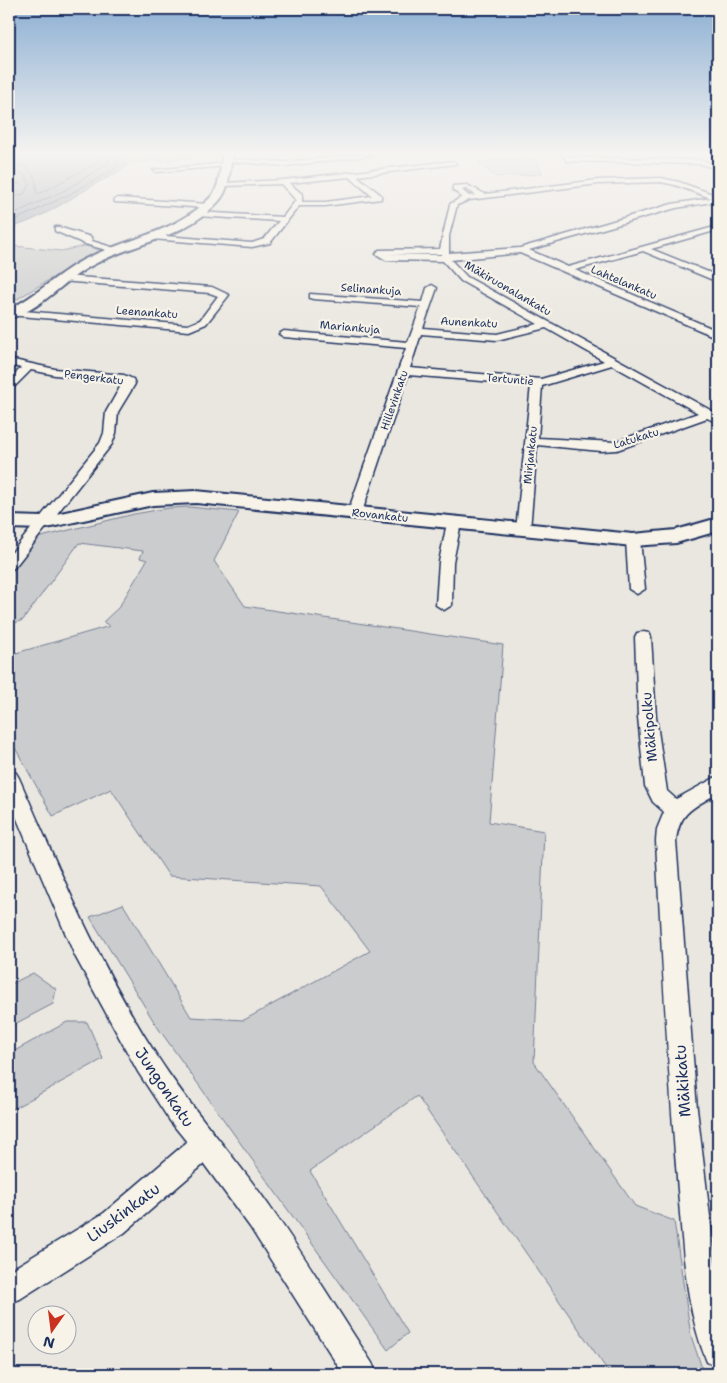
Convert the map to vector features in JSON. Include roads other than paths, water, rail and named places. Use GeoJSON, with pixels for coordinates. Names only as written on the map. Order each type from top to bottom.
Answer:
{"type":"FeatureCollection","features":[{"type":"Feature","properties":{"kind":"street"},"geometry":{"type":"LineString","coordinates":[[10,314],[37,300],[83,265],[152,237],[186,220]]}},
{"type":"Feature","properties":{"kind":"street"},"geometry":{"type":"LineString","coordinates":[[152,237],[257,245],[267,241],[285,220]]}},
{"type":"Feature","properties":{"kind":"street"},"geometry":{"type":"LineString","coordinates":[[443,255],[451,220]]}},
{"type":"Feature","properties":{"kind":"street"},"geometry":{"type":"LineString","coordinates":[[443,255],[390,251],[380,254],[386,257],[443,255],[521,250],[628,220]]}},
{"type":"Feature","properties":{"kind":"street"},"geometry":{"type":"LineString","coordinates":[[566,270],[718,228]]}},
{"type":"Feature","properties":{"kind":"street"},"geometry":{"type":"LineString","coordinates":[[58,229],[76,236],[85,237],[88,239],[88,242],[117,250]]}},
{"type":"Feature","properties":{"kind":"street"},"geometry":{"type":"LineString","coordinates":[[703,232],[718,238]]}},
{"type":"Feature","properties":{"kind":"street"},"geometry":{"type":"LineString","coordinates":[[644,249],[718,279]]}},
{"type":"Feature","properties":{"kind":"street","name":"Lahtelankatu"},"geometry":{"type":"LineString","coordinates":[[521,250],[718,335]]}},
{"type":"Feature","properties":{"kind":"street","name":"Mäkiruonalankatu"},"geometry":{"type":"LineString","coordinates":[[443,255],[454,272],[464,279],[713,416]]}},
{"type":"Feature","properties":{"kind":"street","name":"Leenankatu"},"geometry":{"type":"LineString","coordinates":[[10,314],[189,328],[203,322],[224,295],[212,290],[64,279]]}},
{"type":"Feature","properties":{"kind":"street","name":"Hillevinkatu"},"geometry":{"type":"LineString","coordinates":[[355,512],[432,288]]}},
{"type":"Feature","properties":{"kind":"street","name":"Selinankuja"},"geometry":{"type":"LineString","coordinates":[[313,296],[427,305]]}},
{"type":"Feature","properties":{"kind":"street","name":"Aunenkatu"},"geometry":{"type":"LineString","coordinates":[[418,331],[497,337],[515,335],[547,325]]}},
{"type":"Feature","properties":{"kind":"street","name":"Mariankuja"},"geometry":{"type":"LineString","coordinates":[[284,334],[413,345]]}},
{"type":"Feature","properties":{"kind":"street","name":"Tertuntie"},"geometry":{"type":"LineString","coordinates":[[404,371],[541,382],[614,361]]}},
{"type":"Feature","properties":{"kind":"street","name":"Pengerkatu"},"geometry":{"type":"LineString","coordinates":[[9,362],[63,373],[118,377],[129,382],[127,391],[112,412],[110,433],[106,444],[42,523]]}},
{"type":"Feature","properties":{"kind":"street"},"geometry":{"type":"LineString","coordinates":[[9,386],[28,367]]}},
{"type":"Feature","properties":{"kind":"street","name":"Mirjankatu"},"geometry":{"type":"LineString","coordinates":[[523,530],[537,388],[541,382]]}},
{"type":"Feature","properties":{"kind":"street","name":"Latukatu"},"geometry":{"type":"LineString","coordinates":[[532,441],[601,447],[617,446],[713,416]]}},
{"type":"Feature","properties":{"kind":"street","name":"Rovankatu"},"geometry":{"type":"LineString","coordinates":[[9,522],[42,523],[170,497],[196,497],[633,540],[677,538],[692,535],[718,524]]}},
{"type":"Feature","properties":{"kind":"street"},"geometry":{"type":"LineString","coordinates":[[9,564],[42,523]]}},
{"type":"Feature","properties":{"kind":"street"},"geometry":{"type":"LineString","coordinates":[[444,605],[446,562],[454,523]]}},
{"type":"Feature","properties":{"kind":"street"},"geometry":{"type":"LineString","coordinates":[[633,540],[637,588]]}},
{"type":"Feature","properties":{"kind":"street","name":"Mäkipolku"},"geometry":{"type":"LineString","coordinates":[[642,637],[647,717],[655,786],[660,796],[675,810]]}},
{"type":"Feature","properties":{"kind":"street","name":"Jungonkatu"},"geometry":{"type":"LineString","coordinates":[[9,778],[83,950],[147,1063],[178,1112],[206,1144],[260,1217],[361,1374]]}},
{"type":"Feature","properties":{"kind":"street"},"geometry":{"type":"LineString","coordinates":[[675,810],[718,784]]}},
{"type":"Feature","properties":{"kind":"street","name":"Mäkikatu"},"geometry":{"type":"LineString","coordinates":[[675,810],[666,825],[666,841],[686,1136],[701,1262],[712,1330],[718,1351]]}},
{"type":"Feature","properties":{"kind":"street","name":"Liuskinkatu"},"geometry":{"type":"LineString","coordinates":[[9,1288],[114,1223],[206,1144]]}},
{"type":"Feature","properties":{"kind":"water"},"geometry":{"type":"Polygon","coordinates":[[[9,220],[32,220],[20,225],[9,228],[9,220]]]}}]}
